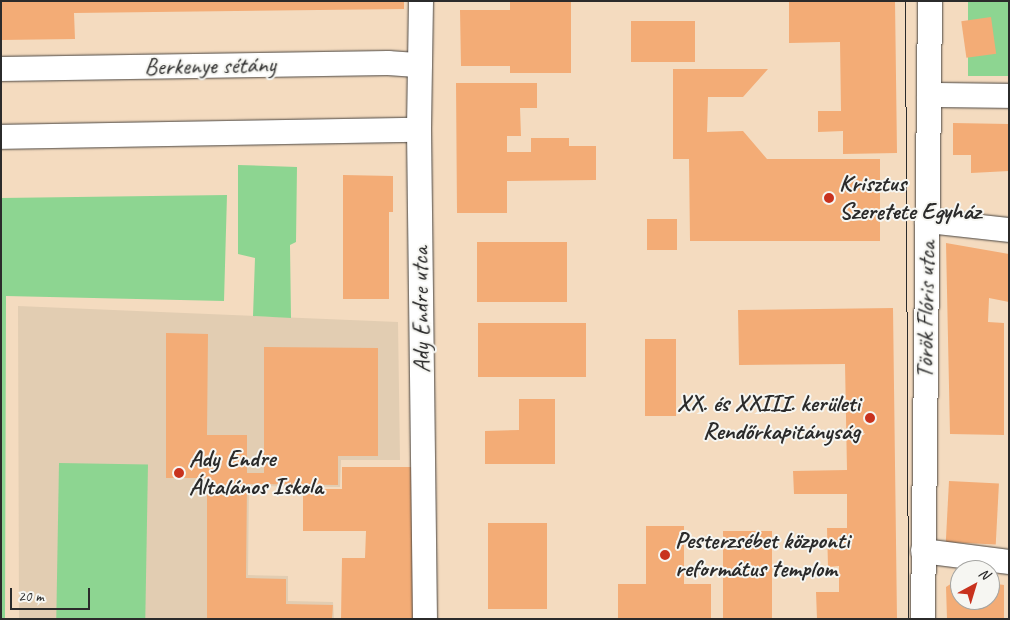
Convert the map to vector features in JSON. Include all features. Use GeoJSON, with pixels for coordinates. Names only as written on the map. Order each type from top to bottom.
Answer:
{"type":"FeatureCollection","features":[{"type":"Feature","properties":{"kind":"street","name":"Ady Endre utca"},"geometry":{"type":"LineString","coordinates":[[421,1],[419,130],[425,619]]}},
{"type":"Feature","properties":{"kind":"street","name":"Török Flóris utca"},"geometry":{"type":"LineString","coordinates":[[923,619],[930,1]]}},
{"type":"Feature","properties":{"kind":"street","name":"Berkenye sétány"},"geometry":{"type":"LineString","coordinates":[[1,70],[388,63],[420,65]]}},
{"type":"Feature","properties":{"kind":"street"},"geometry":{"type":"LineString","coordinates":[[929,95],[1009,96]]}},
{"type":"Feature","properties":{"kind":"street"},"geometry":{"type":"LineString","coordinates":[[1,138],[419,130]]}},
{"type":"Feature","properties":{"kind":"street"},"geometry":{"type":"LineString","coordinates":[[927,221],[1009,230]]}},
{"type":"Feature","properties":{"kind":"street"},"geometry":{"type":"LineString","coordinates":[[923,551],[1009,562]]}},
{"type":"Feature","properties":{"kind":"shaded area","name":"Ady Endre Általános Iskola"},"geometry":{"type":"Polygon","coordinates":[[[18,306],[398,322],[400,460],[341,460],[340,487],[249,486],[248,575],[288,576],[288,601],[333,602],[334,619],[19,619],[18,306]]]}},
{"type":"Feature","properties":{"kind":"green space"},"geometry":{"type":"Polygon","coordinates":[[[968,1],[1009,1],[1009,76],[968,76],[968,1]]]}},
{"type":"Feature","properties":{"kind":"green space"},"geometry":{"type":"Polygon","coordinates":[[[238,165],[297,167],[296,242],[290,245],[291,318],[253,316],[255,258],[238,254],[238,165]]]}},
{"type":"Feature","properties":{"kind":"green space"},"geometry":{"type":"Polygon","coordinates":[[[227,195],[224,301],[6,296],[5,619],[1,619],[1,198],[227,195]]]}},
{"type":"Feature","properties":{"kind":"green space"},"geometry":{"type":"Polygon","coordinates":[[[59,463],[148,465],[145,619],[56,619],[59,463]]]}},
{"type":"Feature","properties":{"kind":"building"},"geometry":{"type":"Polygon","coordinates":[[[1,1],[404,1],[404,9],[74,13],[75,39],[1,40],[1,1]]]}},
{"type":"Feature","properties":{"kind":"building"},"geometry":{"type":"Polygon","coordinates":[[[789,1],[895,1],[897,153],[843,154],[843,131],[818,132],[818,111],[841,111],[840,42],[789,43],[789,1]]]}},
{"type":"Feature","properties":{"kind":"building"},"geometry":{"type":"Polygon","coordinates":[[[510,2],[571,2],[571,73],[510,73],[510,66],[461,66],[460,10],[510,10],[510,2]]]}},
{"type":"Feature","properties":{"kind":"building"},"geometry":{"type":"Polygon","coordinates":[[[991,17],[996,54],[966,58],[961,21],[991,17]]]}},
{"type":"Feature","properties":{"kind":"building"},"geometry":{"type":"Polygon","coordinates":[[[631,21],[695,21],[695,62],[631,62],[631,21]]]}},
{"type":"Feature","properties":{"kind":"building"},"geometry":{"type":"Polygon","coordinates":[[[673,69],[768,69],[743,97],[708,97],[707,132],[743,131],[767,159],[880,159],[880,241],[690,241],[689,159],[673,159],[673,69]]]}},
{"type":"Feature","properties":{"kind":"building"},"geometry":{"type":"Polygon","coordinates":[[[456,83],[537,83],[537,108],[520,108],[521,136],[507,136],[507,152],[531,152],[531,138],[569,138],[569,146],[596,146],[596,180],[507,181],[507,213],[457,213],[456,83]]]}},
{"type":"Feature","properties":{"kind":"building"},"geometry":{"type":"Polygon","coordinates":[[[953,123],[1009,124],[1009,171],[971,173],[971,155],[953,155],[953,123]]]}},
{"type":"Feature","properties":{"kind":"building"},"geometry":{"type":"Polygon","coordinates":[[[343,175],[393,176],[393,212],[389,212],[389,299],[343,299],[343,175]]]}},
{"type":"Feature","properties":{"kind":"building"},"geometry":{"type":"Polygon","coordinates":[[[647,219],[677,219],[677,250],[647,250],[647,219]]]}},
{"type":"Feature","properties":{"kind":"building"},"geometry":{"type":"Polygon","coordinates":[[[477,242],[567,242],[567,302],[477,302],[477,242]]]}},
{"type":"Feature","properties":{"kind":"building"},"geometry":{"type":"Polygon","coordinates":[[[946,243],[1009,254],[1009,302],[989,298],[988,322],[1004,323],[1004,435],[950,434],[946,243]]]}},
{"type":"Feature","properties":{"kind":"building"},"geometry":{"type":"Polygon","coordinates":[[[893,308],[897,619],[817,619],[816,592],[839,592],[839,566],[828,567],[827,528],[847,528],[847,494],[794,494],[793,471],[847,470],[845,364],[739,365],[738,310],[893,308]]]}},
{"type":"Feature","properties":{"kind":"building"},"geometry":{"type":"Polygon","coordinates":[[[478,323],[586,323],[586,377],[478,377],[478,323]]]}},
{"type":"Feature","properties":{"kind":"building"},"geometry":{"type":"Polygon","coordinates":[[[166,333],[208,334],[207,435],[247,435],[247,473],[264,473],[264,347],[378,348],[378,456],[338,456],[338,485],[247,484],[246,578],[286,579],[286,604],[333,605],[332,619],[207,619],[207,478],[166,478],[166,333]]]}},
{"type":"Feature","properties":{"kind":"building"},"geometry":{"type":"Polygon","coordinates":[[[645,339],[676,339],[676,416],[645,416],[645,339]]]}},
{"type":"Feature","properties":{"kind":"building"},"geometry":{"type":"Polygon","coordinates":[[[519,399],[555,399],[555,464],[485,464],[485,431],[519,430],[519,399]]]}},
{"type":"Feature","properties":{"kind":"building"},"geometry":{"type":"Polygon","coordinates":[[[342,467],[413,467],[413,619],[341,619],[342,558],[365,558],[366,531],[303,531],[303,489],[342,489],[342,467]]]}},
{"type":"Feature","properties":{"kind":"building"},"geometry":{"type":"Polygon","coordinates":[[[949,481],[999,484],[996,545],[946,542],[949,481]]]}},
{"type":"Feature","properties":{"kind":"building"},"geometry":{"type":"Polygon","coordinates":[[[488,523],[547,523],[547,609],[488,609],[488,523]]]}},
{"type":"Feature","properties":{"kind":"building","name":"Pesterzsébet központi református templom"},"geometry":{"type":"Polygon","coordinates":[[[646,526],[684,526],[684,584],[711,584],[711,619],[618,619],[618,584],[646,584],[646,526]]]}},
{"type":"Feature","properties":{"kind":"building"},"geometry":{"type":"Polygon","coordinates":[[[723,531],[772,531],[772,619],[723,619],[723,531]]]}},
{"type":"Feature","properties":{"kind":"building"},"geometry":{"type":"Polygon","coordinates":[[[950,584],[950,610],[1000,610],[1000,584],[1004,585],[1004,619],[947,619],[946,587],[950,584]]]}},
{"type":"Feature","properties":{"kind":"tram line"},"geometry":{"type":"LineString","coordinates":[[905,1],[908,619]]}},
{"type":"Feature","properties":{"kind":"place","name":"Krisztus Szeretete Egyház"},"geometry":{"type":"Point","coordinates":[829,198]}},
{"type":"Feature","properties":{"kind":"place","name":"XX. és XXIII. kerületi Rendőrkapitányság"},"geometry":{"type":"Point","coordinates":[870,418]}},
{"type":"Feature","properties":{"kind":"place","name":"Ady Endre Általános Iskola"},"geometry":{"type":"Point","coordinates":[179,473]}},
{"type":"Feature","properties":{"kind":"place","name":"Pesterzsébet központi református templom"},"geometry":{"type":"Point","coordinates":[665,555]}}]}
